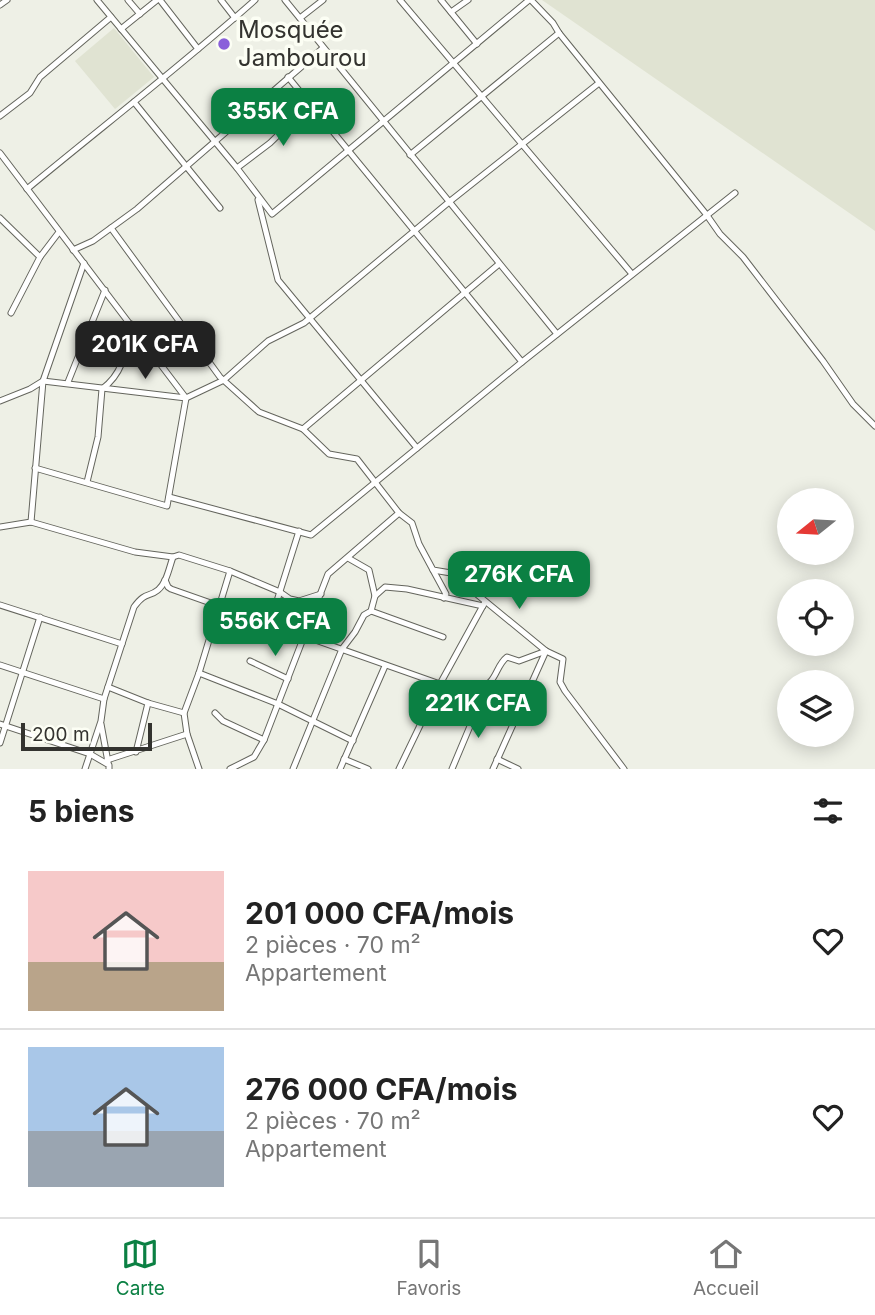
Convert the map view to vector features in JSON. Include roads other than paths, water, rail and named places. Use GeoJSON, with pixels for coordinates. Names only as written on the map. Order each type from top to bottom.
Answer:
{"type":"FeatureCollection","features":[{"type":"Feature","properties":{"kind":"street"},"geometry":{"type":"LineString","coordinates":[[0,5],[7,0]]}},
{"type":"Feature","properties":{"kind":"street"},"geometry":{"type":"LineString","coordinates":[[97,0],[272,214],[530,0],[553,23],[715,228],[743,257],[853,404],[875,426]]}},
{"type":"Feature","properties":{"kind":"street"},"geometry":{"type":"LineString","coordinates":[[128,0],[139,14]]}},
{"type":"Feature","properties":{"kind":"street"},"geometry":{"type":"LineString","coordinates":[[121,29],[158,0],[198,49]]}},
{"type":"Feature","properties":{"kind":"street"},"geometry":{"type":"LineString","coordinates":[[221,0],[235,18]]}},
{"type":"Feature","properties":{"kind":"street"},"geometry":{"type":"LineString","coordinates":[[27,189],[163,80],[255,0]]}},
{"type":"Feature","properties":{"kind":"street"},"geometry":{"type":"LineString","coordinates":[[285,0],[557,334]]}},
{"type":"Feature","properties":{"kind":"street"},"geometry":{"type":"LineString","coordinates":[[300,18],[323,0]]}},
{"type":"Feature","properties":{"kind":"street"},"geometry":{"type":"LineString","coordinates":[[400,0],[632,274]]}},
{"type":"Feature","properties":{"kind":"street"},"geometry":{"type":"LineString","coordinates":[[441,0],[477,44]]}},
{"type":"Feature","properties":{"kind":"street"},"geometry":{"type":"LineString","coordinates":[[451,12],[468,0]]}},
{"type":"Feature","properties":{"kind":"street"},"geometry":{"type":"LineString","coordinates":[[0,116],[30,93],[40,77],[111,17]]}},
{"type":"Feature","properties":{"kind":"street"},"geometry":{"type":"LineString","coordinates":[[410,155],[559,33]]}},
{"type":"Feature","properties":{"kind":"street"},"geometry":{"type":"LineString","coordinates":[[73,250],[93,241],[136,209],[323,48]]}},
{"type":"Feature","properties":{"kind":"street"},"geometry":{"type":"LineString","coordinates":[[288,77],[522,362]]}},
{"type":"Feature","properties":{"kind":"street"},"geometry":{"type":"LineString","coordinates":[[0,401],[43,381],[186,398],[224,380],[268,341],[310,318],[598,83]]}},
{"type":"Feature","properties":{"kind":"street"},"geometry":{"type":"LineString","coordinates":[[134,102],[220,208]]}},
{"type":"Feature","properties":{"kind":"street"},"geometry":{"type":"LineString","coordinates":[[237,168],[270,143],[310,104]]}},
{"type":"Feature","properties":{"kind":"street"},"geometry":{"type":"LineString","coordinates":[[0,153],[186,398],[167,506],[36,468]]}},
{"type":"Feature","properties":{"kind":"street"},"geometry":{"type":"LineString","coordinates":[[169,497],[311,535],[522,362],[735,193]]}},
{"type":"Feature","properties":{"kind":"street"},"geometry":{"type":"LineString","coordinates":[[257,197],[278,280],[417,448]]}},
{"type":"Feature","properties":{"kind":"street"},"geometry":{"type":"LineString","coordinates":[[0,218],[40,257]]}},
{"type":"Feature","properties":{"kind":"street"},"geometry":{"type":"LineString","coordinates":[[111,228],[224,380],[259,412],[303,429],[329,454],[358,459],[399,513],[412,523],[419,544],[446,594],[444,598]]}},
{"type":"Feature","properties":{"kind":"street"},"geometry":{"type":"LineString","coordinates":[[11,313],[40,257],[59,232]]}},
{"type":"Feature","properties":{"kind":"street"},"geometry":{"type":"LineString","coordinates":[[31,522],[43,381],[83,263]]}},
{"type":"Feature","properties":{"kind":"street"},"geometry":{"type":"LineString","coordinates":[[303,429],[499,264]]}},
{"type":"Feature","properties":{"kind":"street"},"geometry":{"type":"LineString","coordinates":[[68,382],[105,290]]}},
{"type":"Feature","properties":{"kind":"street"},"geometry":{"type":"LineString","coordinates":[[87,482],[98,437],[102,389],[114,380],[119,372],[131,324]]}},
{"type":"Feature","properties":{"kind":"street"},"geometry":{"type":"LineString","coordinates":[[230,769],[242,766],[254,757],[264,740],[328,574],[399,513]]}},
{"type":"Feature","properties":{"kind":"street"},"geometry":{"type":"LineString","coordinates":[[0,527],[31,522],[135,552],[179,555],[230,570],[290,599],[299,600],[321,594]]}},
{"type":"Feature","properties":{"kind":"street"},"geometry":{"type":"LineString","coordinates":[[271,623],[299,531]]}},
{"type":"Feature","properties":{"kind":"street"},"geometry":{"type":"LineString","coordinates":[[85,769],[101,720],[104,699],[135,607],[145,595],[158,590],[165,580],[173,556]]}},
{"type":"Feature","properties":{"kind":"street"},"geometry":{"type":"LineString","coordinates":[[293,769],[342,649],[364,615],[371,611],[375,596],[369,569],[348,558]]}},
{"type":"Feature","properties":{"kind":"street"},"geometry":{"type":"LineString","coordinates":[[199,769],[187,734],[184,713],[221,605],[230,570]]}},
{"type":"Feature","properties":{"kind":"street"},"geometry":{"type":"LineString","coordinates":[[433,570],[451,573],[484,604],[546,651],[563,659],[560,682],[624,769]]}},
{"type":"Feature","properties":{"kind":"street"},"geometry":{"type":"LineString","coordinates":[[165,580],[171,589],[306,635],[517,715]]}},
{"type":"Feature","properties":{"kind":"street"},"geometry":{"type":"LineString","coordinates":[[375,596],[385,587],[484,604]]}},
{"type":"Feature","properties":{"kind":"street"},"geometry":{"type":"LineString","coordinates":[[399,769],[440,684],[484,604]]}},
{"type":"Feature","properties":{"kind":"street"},"geometry":{"type":"LineString","coordinates":[[0,605],[122,644]]}},
{"type":"Feature","properties":{"kind":"street"},"geometry":{"type":"LineString","coordinates":[[371,611],[443,636]]}},
{"type":"Feature","properties":{"kind":"street"},"geometry":{"type":"LineString","coordinates":[[0,743],[3,724],[24,672],[40,617]]}},
{"type":"Feature","properties":{"kind":"street"},"geometry":{"type":"LineString","coordinates":[[469,695],[490,683],[507,657],[519,661],[546,651]]}},
{"type":"Feature","properties":{"kind":"street"},"geometry":{"type":"LineString","coordinates":[[493,769],[546,651]]}},
{"type":"Feature","properties":{"kind":"street"},"geometry":{"type":"LineString","coordinates":[[250,661],[288,679]]}},
{"type":"Feature","properties":{"kind":"street"},"geometry":{"type":"LineString","coordinates":[[0,664],[104,699]]}},
{"type":"Feature","properties":{"kind":"street"},"geometry":{"type":"LineString","coordinates":[[340,769],[385,666]]}},
{"type":"Feature","properties":{"kind":"street"},"geometry":{"type":"LineString","coordinates":[[199,673],[278,704],[353,741]]}},
{"type":"Feature","properties":{"kind":"street"},"geometry":{"type":"LineString","coordinates":[[108,687],[148,703],[184,713]]}},
{"type":"Feature","properties":{"kind":"street"},"geometry":{"type":"LineString","coordinates":[[452,769],[481,700]]}},
{"type":"Feature","properties":{"kind":"street"},"geometry":{"type":"LineString","coordinates":[[136,752],[148,703]]}},
{"type":"Feature","properties":{"kind":"street"},"geometry":{"type":"LineString","coordinates":[[215,713],[223,721],[264,740]]}},
{"type":"Feature","properties":{"kind":"street"},"geometry":{"type":"LineString","coordinates":[[101,720],[108,765]]}},
{"type":"Feature","properties":{"kind":"street"},"geometry":{"type":"LineString","coordinates":[[3,724],[90,754],[108,765]]}},
{"type":"Feature","properties":{"kind":"street"},"geometry":{"type":"LineString","coordinates":[[108,765],[187,734]]}},
{"type":"Feature","properties":{"kind":"street"},"geometry":{"type":"LineString","coordinates":[[344,759],[368,769]]}},
{"type":"Feature","properties":{"kind":"street"},"geometry":{"type":"LineString","coordinates":[[497,759],[518,769]]}},
{"type":"Feature","properties":{"kind":"place","name":"Mosquée Jambourou"},"geometry":{"type":"Point","coordinates":[224,44]}}]}
